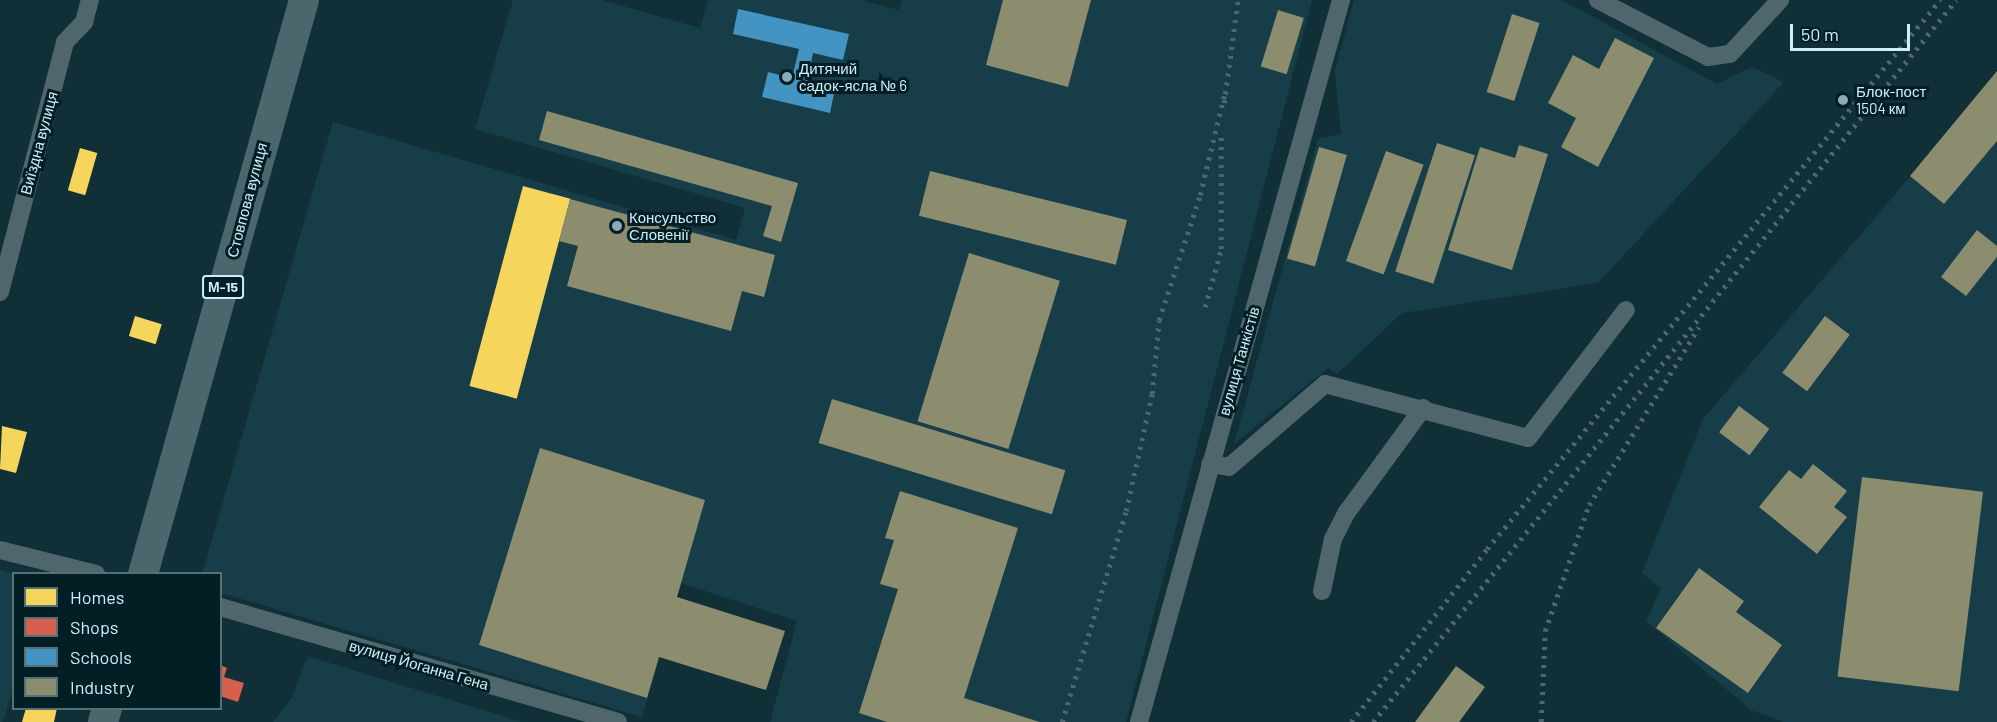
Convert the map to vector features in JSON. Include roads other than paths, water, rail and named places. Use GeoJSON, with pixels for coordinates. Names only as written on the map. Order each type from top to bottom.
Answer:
{"type":"FeatureCollection","features":[{"type":"Feature","properties":{"kind":"main road","name":"Стовпова вулиця"},"geometry":{"type":"LineString","coordinates":[[143,572],[304,0]]}},
{"type":"Feature","properties":{"kind":"street","name":"Виїздна вулиця"},"geometry":{"type":"LineString","coordinates":[[0,292],[64,42],[84,22],[90,0]]}},
{"type":"Feature","properties":{"kind":"street","name":"вулиця Танкістів"},"geometry":{"type":"LineString","coordinates":[[1139,722],[1341,0]]}},
{"type":"Feature","properties":{"kind":"street"},"geometry":{"type":"LineString","coordinates":[[1598,0],[1708,57],[1730,54],[1780,0]]}},
{"type":"Feature","properties":{"kind":"street"},"geometry":{"type":"LineString","coordinates":[[1210,464],[1229,467],[1325,384],[1423,408],[1528,438],[1626,310]]}},
{"type":"Feature","properties":{"kind":"street"},"geometry":{"type":"LineString","coordinates":[[1322,591],[1333,539],[1347,512],[1423,408]]}},
{"type":"Feature","properties":{"kind":"street"},"geometry":{"type":"LineString","coordinates":[[0,550],[92,572]]}},
{"type":"Feature","properties":{"kind":"street","name":"вулиця Йоганна Гена"},"geometry":{"type":"LineString","coordinates":[[222,608],[618,722]]}},
{"type":"Feature","properties":{"kind":"railway"},"geometry":{"type":"LineString","coordinates":[[1224,103],[1238,0]]}},
{"type":"Feature","properties":{"kind":"railway"},"geometry":{"type":"LineString","coordinates":[[1351,722],[1487,549],[1940,0]]}},
{"type":"Feature","properties":{"kind":"railway"},"geometry":{"type":"LineString","coordinates":[[1373,722],[1956,0]]}},
{"type":"Feature","properties":{"kind":"railway"},"geometry":{"type":"LineString","coordinates":[[1062,722],[1126,511],[1152,394],[1159,320],[1200,195],[1224,96]]}},
{"type":"Feature","properties":{"kind":"railway"},"geometry":{"type":"LineString","coordinates":[[1205,307],[1221,249],[1221,132]]}},
{"type":"Feature","properties":{"kind":"railway"},"geometry":{"type":"LineString","coordinates":[[1541,722],[1545,631],[1589,505],[1699,327]]}},
{"type":"Feature","properties":{"kind":"place","name":"Дитячий садок-ясла № 6"},"geometry":{"type":"Point","coordinates":[787,77]}},
{"type":"Feature","properties":{"kind":"place","name":"Блок-пост 1504 км"},"geometry":{"type":"Point","coordinates":[1843,100]}},
{"type":"Feature","properties":{"kind":"place","name":"Консульство Словенії"},"geometry":{"type":"Point","coordinates":[617,226]}}]}
